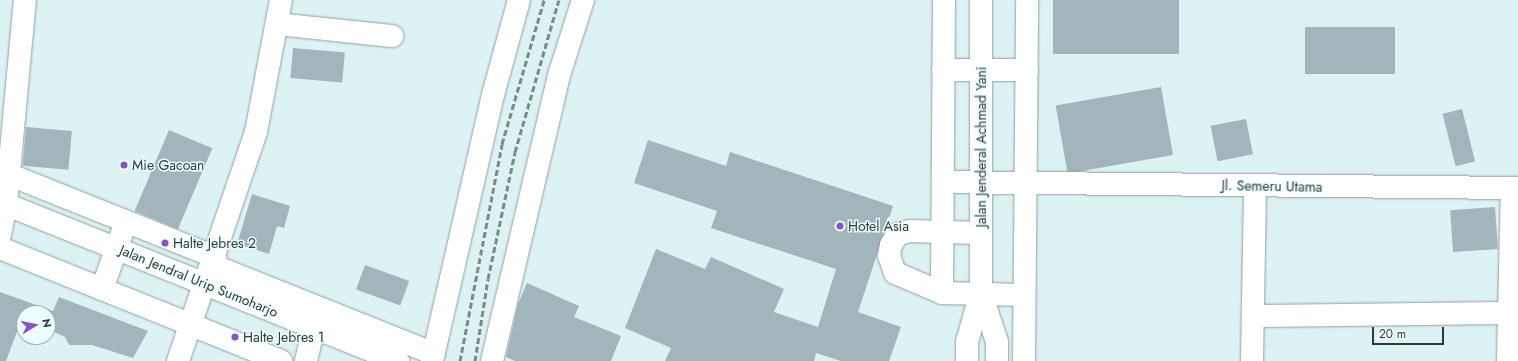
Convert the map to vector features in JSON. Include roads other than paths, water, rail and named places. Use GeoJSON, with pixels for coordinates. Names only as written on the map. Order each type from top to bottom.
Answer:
{"type":"FeatureCollection","features":[{"type":"Feature","properties":{"kind":"street"},"geometry":{"type":"LineString","coordinates":[[0,235],[4,173],[25,0]]}},
{"type":"Feature","properties":{"kind":"street"},"geometry":{"type":"LineString","coordinates":[[178,361],[256,132],[281,0]]}},
{"type":"Feature","properties":{"kind":"street"},"geometry":{"type":"LineString","coordinates":[[433,358],[493,95],[518,0]]}},
{"type":"Feature","properties":{"kind":"street"},"geometry":{"type":"LineString","coordinates":[[492,361],[560,72],[583,0]]}},
{"type":"Feature","properties":{"kind":"street"},"geometry":{"type":"LineString","coordinates":[[942,293],[944,0]]}},
{"type":"Feature","properties":{"kind":"street","name":"Jalan Jenderal Achmad Yani"},"geometry":{"type":"LineString","coordinates":[[967,361],[967,342],[981,293],[981,0]]}},
{"type":"Feature","properties":{"kind":"street"},"geometry":{"type":"LineString","coordinates":[[1024,361],[1027,0]]}},
{"type":"Feature","properties":{"kind":"street"},"geometry":{"type":"LineString","coordinates":[[277,24],[392,36]]}},
{"type":"Feature","properties":{"kind":"street"},"geometry":{"type":"LineString","coordinates":[[943,70],[1027,70]]}},
{"type":"Feature","properties":{"kind":"street"},"geometry":{"type":"LineString","coordinates":[[4,173],[126,222],[210,269]]}},
{"type":"Feature","properties":{"kind":"street","name":"Jl. Semeru Utama"},"geometry":{"type":"LineString","coordinates":[[943,182],[980,181],[1255,186],[1515,188]]}},
{"type":"Feature","properties":{"kind":"street"},"geometry":{"type":"LineString","coordinates":[[1252,361],[1255,186]]}},
{"type":"Feature","properties":{"kind":"street"},"geometry":{"type":"LineString","coordinates":[[1508,361],[1510,313],[1515,272],[1515,188]]}},
{"type":"Feature","properties":{"kind":"street","name":"Jalan Jendral Urip Sumoharjo"},"geometry":{"type":"LineString","coordinates":[[3,203],[116,248],[210,269],[386,349],[433,358]]}},
{"type":"Feature","properties":{"kind":"street"},"geometry":{"type":"LineString","coordinates":[[102,289],[126,222]]}},
{"type":"Feature","properties":{"kind":"street"},"geometry":{"type":"LineString","coordinates":[[980,233],[910,231],[898,234],[891,245],[889,256],[895,273],[942,293],[1024,295]]}},
{"type":"Feature","properties":{"kind":"street"},"geometry":{"type":"LineString","coordinates":[[0,248],[281,361]]}},
{"type":"Feature","properties":{"kind":"street","name":"Jalan Jenderal Achmad Yani"},"geometry":{"type":"LineString","coordinates":[[981,293],[997,342],[997,361]]}},
{"type":"Feature","properties":{"kind":"street"},"geometry":{"type":"LineString","coordinates":[[1253,316],[1510,313]]}},
{"type":"Feature","properties":{"kind":"street"},"geometry":{"type":"LineString","coordinates":[[306,361],[316,318]]}},
{"type":"Feature","properties":{"kind":"railway"},"geometry":{"type":"LineString","coordinates":[[460,361],[502,144],[544,0]]}},
{"type":"Feature","properties":{"kind":"railway"},"geometry":{"type":"LineString","coordinates":[[475,361],[488,279],[515,152],[559,0]]}},
{"type":"Feature","properties":{"kind":"place","name":"Mie Gacoan"},"geometry":{"type":"Point","coordinates":[124,165]}},
{"type":"Feature","properties":{"kind":"place","name":"Hotel Asia"},"geometry":{"type":"Point","coordinates":[840,226]}},
{"type":"Feature","properties":{"kind":"place","name":"Halte Jebres 2"},"geometry":{"type":"Point","coordinates":[165,243]}},
{"type":"Feature","properties":{"kind":"place","name":"Halte Jebres 1"},"geometry":{"type":"Point","coordinates":[235,337]}}]}
